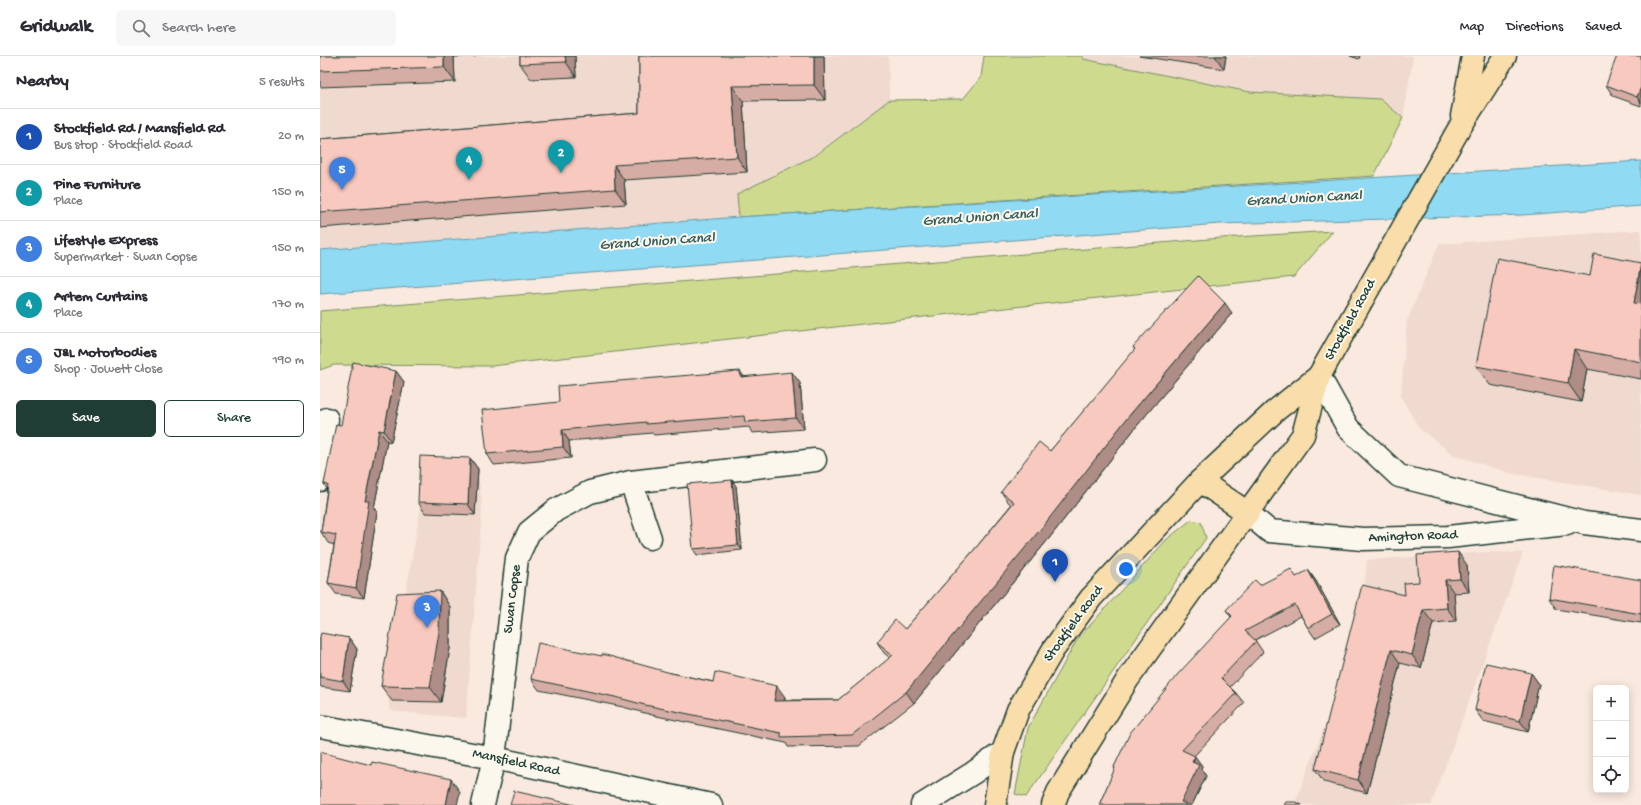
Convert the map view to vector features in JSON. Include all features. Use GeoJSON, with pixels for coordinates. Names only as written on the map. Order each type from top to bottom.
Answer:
{"type":"FeatureCollection","features":[{"type":"Feature","properties":{"kind":"main road","name":"Stockfield Road"},"geometry":{"type":"LineString","coordinates":[[1456,136],[1474,56]]}},
{"type":"Feature","properties":{"kind":"main road","name":"Stockfield Road"},"geometry":{"type":"LineString","coordinates":[[1052,801],[1128,679],[1248,513],[1302,435],[1319,376],[1456,136],[1505,56]]}},
{"type":"Feature","properties":{"kind":"main road","name":"Stockfield Road"},"geometry":{"type":"LineString","coordinates":[[995,805],[1003,752],[1018,710],[1057,644],[1091,598],[1200,481],[1275,411],[1319,376]]}},
{"type":"Feature","properties":{"kind":"main road"},"geometry":{"type":"LineString","coordinates":[[1200,481],[1248,513]]}},
{"type":"Feature","properties":{"kind":"street","name":"Amington Road"},"geometry":{"type":"LineString","coordinates":[[1319,376],[1348,428],[1399,476],[1584,523],[1641,530]]}},
{"type":"Feature","properties":{"kind":"street"},"geometry":{"type":"LineString","coordinates":[[320,480],[327,419]]}},
{"type":"Feature","properties":{"kind":"street","name":"Swan Copse"},"geometry":{"type":"LineString","coordinates":[[483,805],[494,758],[517,558],[529,532],[556,510],[590,492],[631,482],[815,460]]}},
{"type":"Feature","properties":{"kind":"street"},"geometry":{"type":"LineString","coordinates":[[631,482],[650,538]]}},
{"type":"Feature","properties":{"kind":"street","name":"Amington Road"},"geometry":{"type":"LineString","coordinates":[[1248,513],[1269,531],[1363,539],[1448,537],[1584,523]]}},
{"type":"Feature","properties":{"kind":"street","name":"Mansfield Road"},"geometry":{"type":"LineString","coordinates":[[320,726],[494,758],[711,805]]}},
{"type":"Feature","properties":{"kind":"street"},"geometry":{"type":"LineString","coordinates":[[922,805],[1003,752]]}},
{"type":"Feature","properties":{"kind":"shaded area"},"geometry":{"type":"Polygon","coordinates":[[[320,56],[888,56],[889,100],[816,155],[738,194],[739,217],[320,250],[320,56]]]}},
{"type":"Feature","properties":{"kind":"shaded area"},"geometry":{"type":"Polygon","coordinates":[[[1083,56],[1413,56],[1403,118],[1380,99],[1250,92],[1083,59],[1083,56]]]}},
{"type":"Feature","properties":{"kind":"shaded area"},"geometry":{"type":"Polygon","coordinates":[[[1641,230],[1641,495],[1510,473],[1454,455],[1419,428],[1401,397],[1407,321],[1439,244],[1641,230]]]}},
{"type":"Feature","properties":{"kind":"shaded area"},"geometry":{"type":"Polygon","coordinates":[[[428,467],[478,469],[482,509],[466,718],[390,711],[388,695],[428,467]]]}},
{"type":"Feature","properties":{"kind":"shaded area"},"geometry":{"type":"Polygon","coordinates":[[[1490,552],[1523,553],[1431,805],[1294,805],[1335,700],[1362,616],[1367,560],[1490,552]]]}},
{"type":"Feature","properties":{"kind":"green space"},"geometry":{"type":"Polygon","coordinates":[[[984,56],[1083,56],[1083,59],[1250,92],[1380,99],[1403,118],[1374,176],[739,217],[737,194],[816,155],[889,100],[963,99],[981,77],[984,56]]]}},
{"type":"Feature","properties":{"kind":"green space"},"geometry":{"type":"Polygon","coordinates":[[[1333,231],[1294,277],[491,366],[334,365],[320,370],[320,311],[1222,238],[1333,231]]]}},
{"type":"Feature","properties":{"kind":"green space"},"geometry":{"type":"Polygon","coordinates":[[[1191,520],[1201,522],[1206,538],[1026,797],[1015,794],[1028,728],[1077,640],[1166,540],[1191,520]]]}},
{"type":"Feature","properties":{"kind":"water","name":"Grand Union Canal"},"geometry":{"type":"Polygon","coordinates":[[[1641,161],[1641,206],[1523,215],[1220,224],[320,294],[320,250],[739,217],[1641,161]]]}},
{"type":"Feature","properties":{"kind":"building"},"geometry":{"type":"Polygon","coordinates":[[[320,56],[444,56],[444,67],[320,71],[320,56]]]}},
{"type":"Feature","properties":{"kind":"building"},"geometry":{"type":"Polygon","coordinates":[[[520,56],[565,56],[566,62],[520,64],[520,56]]]}},
{"type":"Feature","properties":{"kind":"building"},"geometry":{"type":"Polygon","coordinates":[[[639,56],[814,56],[814,85],[732,86],[737,157],[614,165],[615,189],[320,212],[320,139],[639,113],[639,56]]]}},
{"type":"Feature","properties":{"kind":"building"},"geometry":{"type":"Polygon","coordinates":[[[1617,56],[1641,56],[1641,87],[1637,97],[1606,85],[1617,56]]]}},
{"type":"Feature","properties":{"kind":"building"},"geometry":{"type":"Polygon","coordinates":[[[1594,254],[1641,263],[1634,303],[1641,304],[1641,362],[1574,349],[1568,383],[1476,366],[1497,258],[1590,276],[1594,254]]]}},
{"type":"Feature","properties":{"kind":"building"},"geometry":{"type":"Polygon","coordinates":[[[1198,276],[1225,303],[1128,417],[1044,525],[906,692],[852,735],[781,737],[781,733],[645,705],[531,679],[538,643],[602,656],[602,654],[671,673],[713,682],[715,672],[777,686],[774,701],[838,700],[893,655],[877,642],[895,620],[905,629],[1014,502],[1001,492],[1039,442],[1050,451],[1135,349],[1133,347],[1198,276]]]}},
{"type":"Feature","properties":{"kind":"building"},"geometry":{"type":"Polygon","coordinates":[[[353,362],[396,371],[384,431],[379,430],[365,501],[369,501],[356,588],[328,583],[336,535],[321,532],[328,485],[324,484],[336,424],[341,425],[353,362]]]}},
{"type":"Feature","properties":{"kind":"building"},"geometry":{"type":"Polygon","coordinates":[[[740,371],[741,377],[792,372],[796,418],[745,422],[744,416],[646,424],[646,422],[562,430],[563,447],[487,454],[482,410],[559,402],[558,386],[740,371]]]}},
{"type":"Feature","properties":{"kind":"building"},"geometry":{"type":"Polygon","coordinates":[[[420,456],[470,458],[468,504],[418,502],[420,456]]]}},
{"type":"Feature","properties":{"kind":"building"},"geometry":{"type":"Polygon","coordinates":[[[732,480],[738,545],[693,549],[687,484],[732,480]]]}},
{"type":"Feature","properties":{"kind":"building"},"geometry":{"type":"Polygon","coordinates":[[[1458,552],[1460,579],[1445,580],[1447,608],[1423,610],[1412,655],[1391,650],[1358,780],[1315,769],[1362,585],[1405,595],[1404,583],[1419,582],[1417,555],[1458,552]]]}},
{"type":"Feature","properties":{"kind":"building"},"geometry":{"type":"Polygon","coordinates":[[[1554,565],[1641,580],[1641,614],[1549,598],[1554,565]]]}},
{"type":"Feature","properties":{"kind":"building"},"geometry":{"type":"Polygon","coordinates":[[[1291,569],[1296,577],[1308,570],[1332,614],[1308,628],[1295,605],[1245,631],[1256,641],[1221,678],[1236,693],[1182,750],[1195,756],[1192,762],[1199,765],[1181,802],[1187,804],[1099,805],[1115,768],[1114,767],[1130,733],[1178,674],[1232,616],[1226,610],[1255,580],[1260,585],[1291,569]]]}},
{"type":"Feature","properties":{"kind":"building"},"geometry":{"type":"Polygon","coordinates":[[[440,591],[439,632],[430,687],[381,686],[397,593],[440,591]]]}},
{"type":"Feature","properties":{"kind":"building"},"geometry":{"type":"Polygon","coordinates":[[[321,633],[349,638],[343,681],[320,677],[321,633]]]}},
{"type":"Feature","properties":{"kind":"building"},"geometry":{"type":"Polygon","coordinates":[[[1486,663],[1531,673],[1520,721],[1475,710],[1486,663]]]}},
{"type":"Feature","properties":{"kind":"building"},"geometry":{"type":"Polygon","coordinates":[[[320,752],[371,765],[372,762],[451,779],[446,805],[320,805],[320,752]]]}},
{"type":"Feature","properties":{"kind":"building"},"geometry":{"type":"Polygon","coordinates":[[[514,791],[575,805],[510,805],[514,791]]]}},
{"type":"Feature","properties":{"kind":"building"},"geometry":{"type":"Polygon","coordinates":[[[1286,802],[1295,802],[1302,805],[1284,805],[1286,802]]]}},
{"type":"Feature","properties":{"kind":"place","name":"Pine Furniture"},"geometry":{"type":"Point","coordinates":[561,173]}},
{"type":"Feature","properties":{"kind":"place","name":"Artem Curtains"},"geometry":{"type":"Point","coordinates":[469,180]}},
{"type":"Feature","properties":{"kind":"place","name":"J&L Motorbodies"},"geometry":{"type":"Point","coordinates":[342,190]}},
{"type":"Feature","properties":{"kind":"place","name":"Stockfield Rd / Mansfield Rd"},"geometry":{"type":"Point","coordinates":[1055,582]}},
{"type":"Feature","properties":{"kind":"place","name":"Lifestyle Express"},"geometry":{"type":"Point","coordinates":[427,628]}}]}
